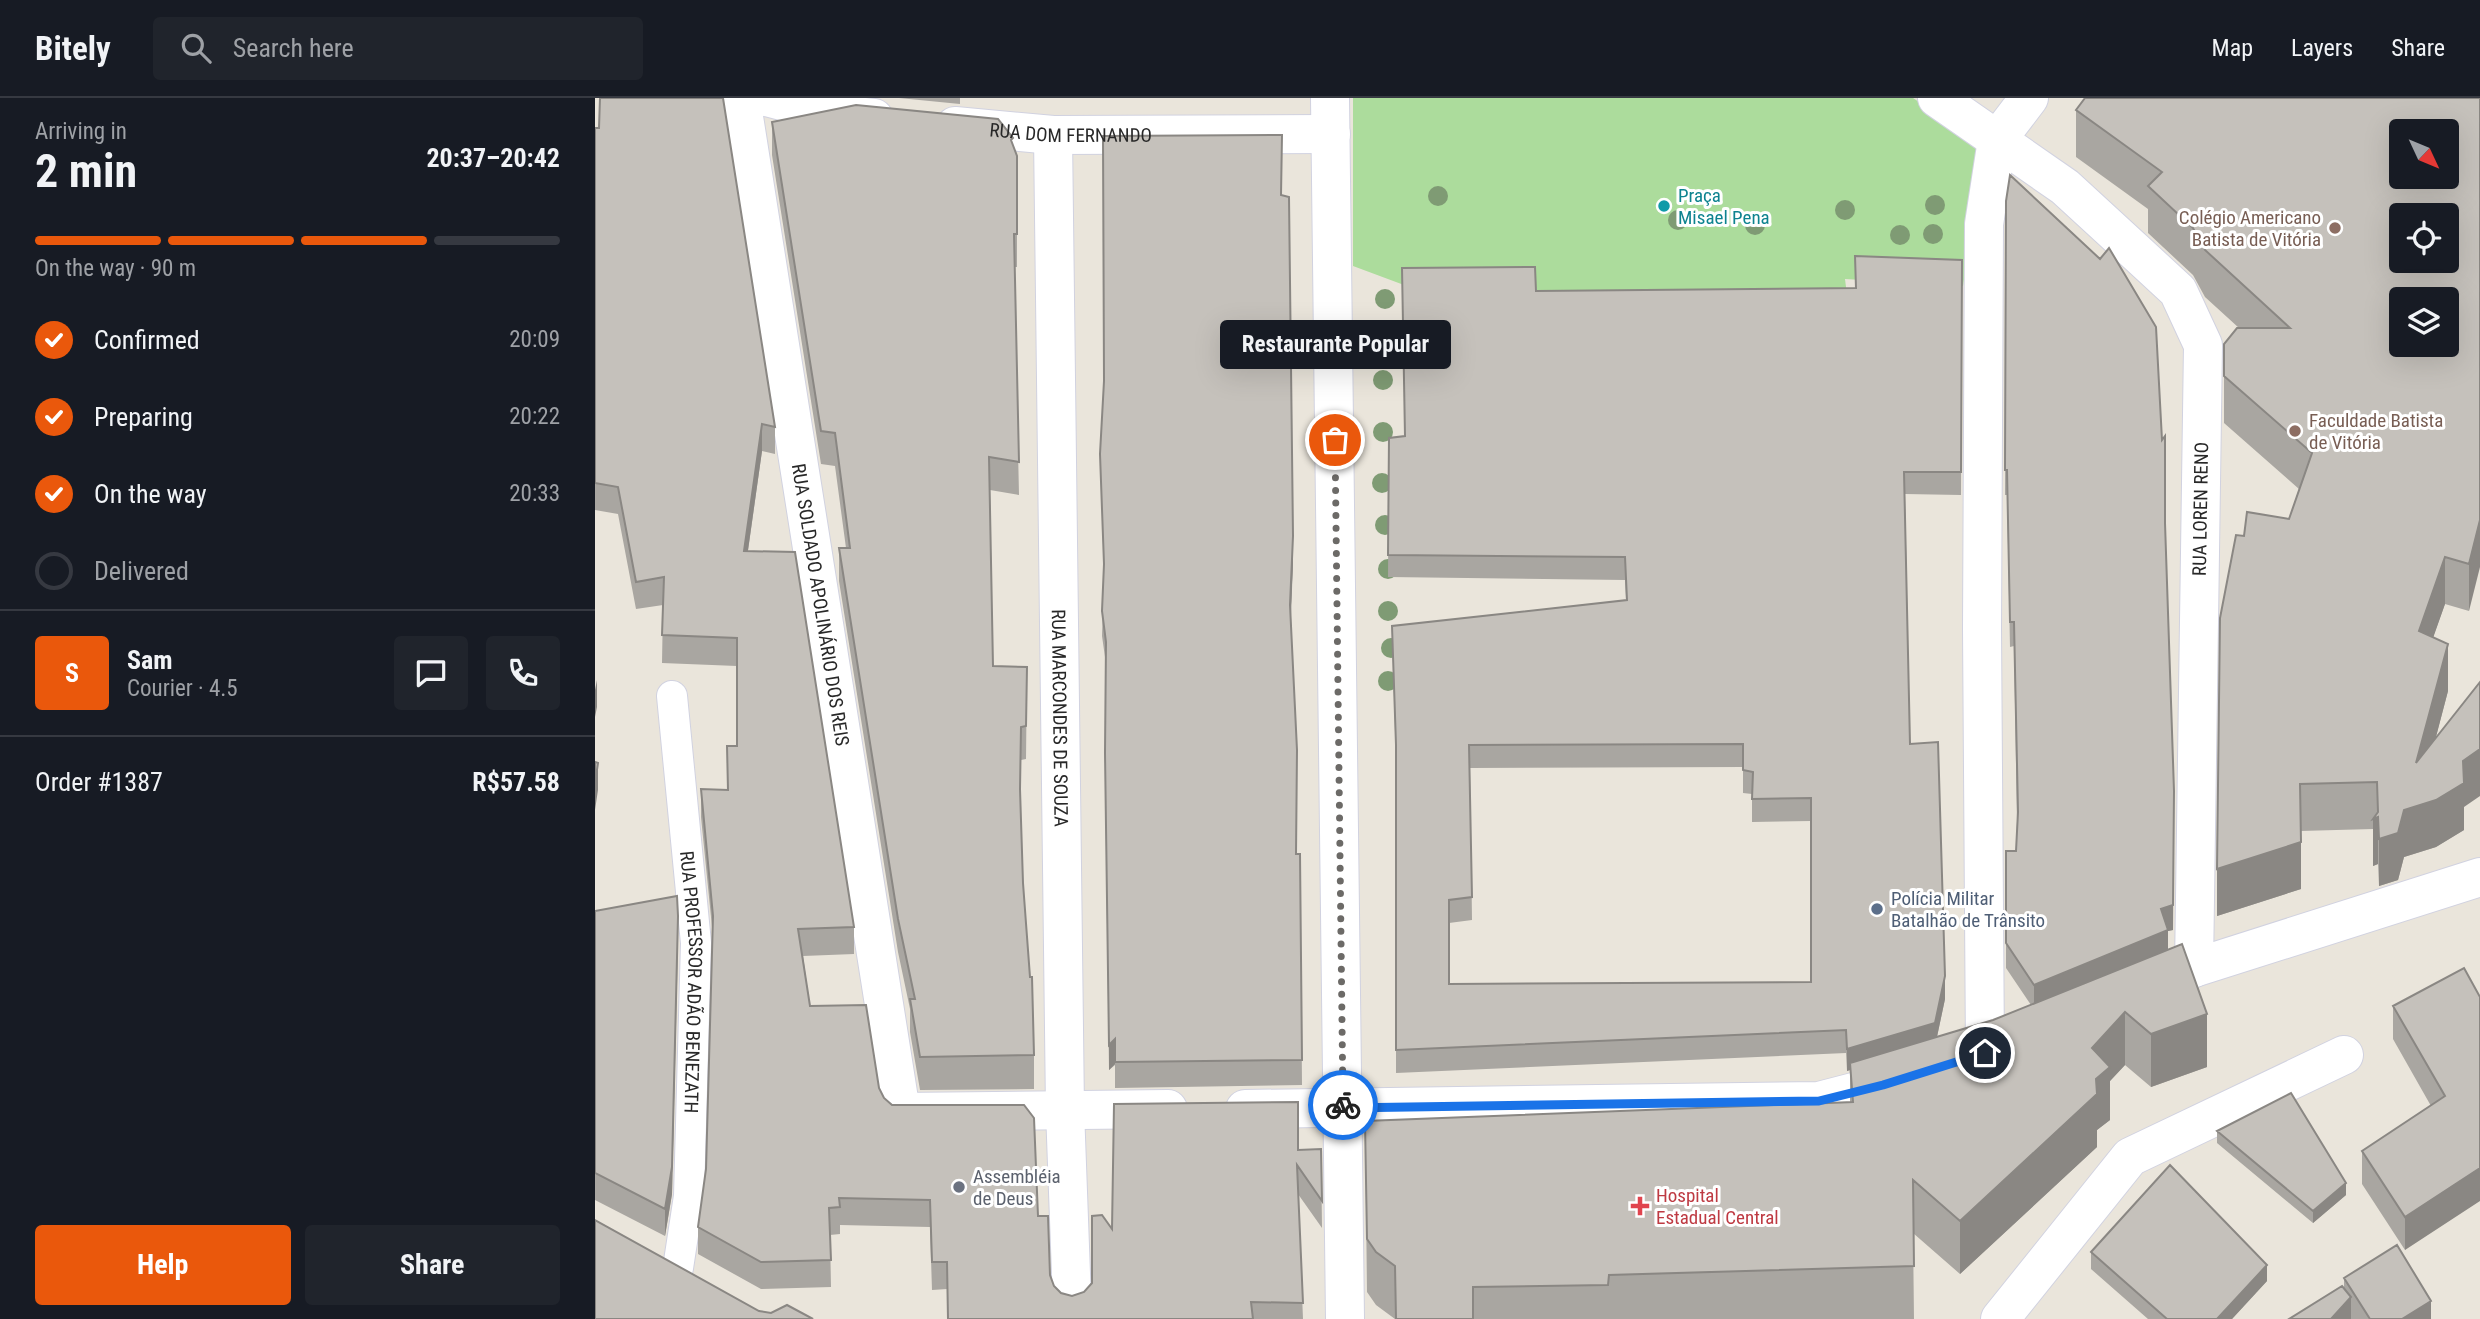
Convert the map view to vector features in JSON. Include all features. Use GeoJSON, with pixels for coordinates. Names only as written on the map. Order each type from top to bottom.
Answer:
{"type":"FeatureCollection","features":[{"type":"Feature","properties":{"kind":"street","name":"RUA SOLDADO APOLINÁRIO DOS REIS"},"geometry":{"type":"LineString","coordinates":[[741,98],[901,1112],[1065,1110]]}},
{"type":"Feature","properties":{"kind":"street","name":"RUA DOM FERNANDO"},"geometry":{"type":"LineString","coordinates":[[770,98],[827,113],[1053,135],[1330,116]]}},
{"type":"Feature","properties":{"kind":"street","name":"RUA LOREN RENO"},"geometry":{"type":"LineString","coordinates":[[1937,98],[2065,187],[2178,291],[2203,345],[2194,968]]}},
{"type":"Feature","properties":{"kind":"street"},"geometry":{"type":"LineString","coordinates":[[1985,1053],[1982,642],[1984,224],[1997,140],[2029,98]]}},
{"type":"Feature","properties":{"kind":"street"},"geometry":{"type":"LineString","coordinates":[[1330,116],[1345,1319]]}},
{"type":"Feature","properties":{"kind":"street","name":"RUA MARCONDES DE SOUZA"},"geometry":{"type":"LineString","coordinates":[[1053,135],[1065,1110],[1072,1301]]}},
{"type":"Feature","properties":{"kind":"street"},"geometry":{"type":"LineString","coordinates":[[2108,1003],[2194,968],[2480,877]]}},
{"type":"Feature","properties":{"kind":"street"},"geometry":{"type":"LineString","coordinates":[[1065,1110],[1819,1101],[1940,1067],[2022,1038]]}},
{"type":"Feature","properties":{"kind":"street"},"geometry":{"type":"LineString","coordinates":[[2000,1319],[2130,1157],[2344,1055]]}},
{"type":"Feature","properties":{"kind":"street"},"geometry":{"type":"LineString","coordinates":[[642,1248],[712,1287]]}},
{"type":"Feature","properties":{"kind":"lane","name":"RUA PROFESSOR ADÃO BENEZATH"},"geometry":{"type":"LineString","coordinates":[[672,696],[696,943],[689,1196],[678,1268]]}},
{"type":"Feature","properties":{"kind":"green space","name":"Praça Misael Pena"},"geometry":{"type":"Polygon","coordinates":[[[1353,98],[1913,98],[1984,146],[1963,286],[1845,279],[1848,303],[1544,310],[1535,285],[1404,285],[1353,266],[1353,98]]]}},
{"type":"Feature","properties":{"kind":"building"},"geometry":{"type":"Polygon","coordinates":[[[600,98],[723,98],[775,427],[762,424],[744,551],[795,552],[854,927],[798,929],[810,1006],[866,1005],[879,1088],[884,1098],[892,1105],[1024,1105],[1034,1118],[1038,1216],[1048,1216],[1050,1275],[1054,1286],[1061,1293],[1072,1296],[1084,1292],[1092,1283],[1092,1216],[1102,1215],[1112,1229],[1114,1104],[1298,1102],[1298,1150],[1321,1149],[1322,1201],[1297,1165],[1303,1303],[1251,1302],[1253,1319],[948,1319],[947,1262],[932,1262],[930,1200],[839,1198],[840,1207],[829,1208],[831,1260],[761,1262],[698,1227],[706,1169],[713,916],[701,789],[728,790],[727,746],[737,746],[737,638],[662,635],[664,577],[636,582],[618,487],[595,483],[595,128],[599,128],[600,98]]]}},
{"type":"Feature","properties":{"kind":"building"},"geometry":{"type":"Polygon","coordinates":[[[2085,98],[2480,98],[2480,520],[2469,564],[2445,557],[2419,631],[2448,644],[2416,763],[2480,682],[2480,749],[2463,761],[2464,783],[2436,800],[2404,810],[2398,833],[2379,839],[2378,817],[2373,819],[2378,812],[2377,782],[2300,784],[2301,842],[2217,869],[2220,618],[2236,535],[2244,536],[2247,512],[2289,519],[2312,453],[2224,376],[2224,344],[2237,328],[2290,328],[2205,250],[2193,228],[2148,186],[2162,172],[2076,110],[2085,98]]]}},
{"type":"Feature","properties":{"kind":"building"},"geometry":{"type":"Polygon","coordinates":[[[856,105],[998,119],[1013,138],[1011,140],[1017,156],[1017,234],[1014,234],[1019,462],[989,457],[993,666],[1027,667],[1026,726],[1021,727],[1020,789],[1023,883],[1032,977],[1034,1055],[920,1057],[910,999],[915,999],[898,919],[839,548],[850,548],[835,433],[821,431],[772,122],[856,105]]]}},
{"type":"Feature","properties":{"kind":"building"},"geometry":{"type":"Polygon","coordinates":[[[1282,135],[1281,195],[1289,197],[1293,536],[1290,605],[1297,750],[1296,854],[1300,854],[1302,1060],[1115,1062],[1115,1039],[1109,1045],[1106,642],[1102,611],[1104,564],[1100,454],[1104,381],[1103,136],[1282,135]]]}},
{"type":"Feature","properties":{"kind":"building"},"geometry":{"type":"Polygon","coordinates":[[[2010,175],[2100,259],[2109,248],[2156,327],[2162,440],[2165,436],[2165,523],[2174,791],[2173,905],[2161,909],[2168,930],[2034,985],[2006,943],[2006,851],[2016,851],[2018,812],[2014,622],[2010,622],[2005,470],[2006,201],[2010,175]]]}},
{"type":"Feature","properties":{"kind":"building"},"geometry":{"type":"Polygon","coordinates":[[[1855,256],[1962,260],[1961,472],[1904,472],[1910,744],[1938,742],[1945,976],[1935,1023],[1847,1049],[1846,1030],[1396,1050],[1396,745],[1392,626],[1627,600],[1625,557],[1388,555],[1389,438],[1405,436],[1402,268],[1535,267],[1536,291],[1856,288],[1855,256]],[[1743,744],[1469,745],[1472,897],[1449,900],[1449,984],[1811,982],[1811,798],[1752,799],[1753,772],[1743,770],[1743,744]]]}},
{"type":"Feature","properties":{"kind":"building"},"geometry":{"type":"Polygon","coordinates":[[[595,762],[598,763],[595,783],[595,762]]]}},
{"type":"Feature","properties":{"kind":"building"},"geometry":{"type":"Polygon","coordinates":[[[677,896],[672,1167],[665,1209],[595,1173],[595,911],[677,896]]]}},
{"type":"Feature","properties":{"kind":"building"},"geometry":{"type":"Polygon","coordinates":[[[2182,944],[2207,1014],[2151,1034],[2125,1012],[2092,1048],[2110,1067],[2096,1079],[2097,1094],[1960,1221],[1913,1180],[1914,1266],[1609,1275],[1608,1285],[1473,1287],[1473,1319],[1396,1319],[1395,1266],[1376,1252],[1367,1239],[1365,1121],[1853,1102],[1850,1063],[1993,1020],[2182,944]]]}},
{"type":"Feature","properties":{"kind":"building"},"geometry":{"type":"Polygon","coordinates":[[[2464,968],[2480,997],[2480,1168],[2405,1217],[2362,1151],[2445,1096],[2393,1006],[2464,968]]]}},
{"type":"Feature","properties":{"kind":"building"},"geometry":{"type":"Polygon","coordinates":[[[2291,1093],[2346,1183],[2313,1211],[2217,1131],[2291,1093]]]}},
{"type":"Feature","properties":{"kind":"building"},"geometry":{"type":"Polygon","coordinates":[[[2170,1165],[2267,1265],[2217,1319],[2167,1319],[2091,1252],[2170,1165]]]}},
{"type":"Feature","properties":{"kind":"building"},"geometry":{"type":"Polygon","coordinates":[[[595,1220],[759,1311],[771,1313],[787,1305],[813,1319],[595,1319],[595,1220]]]}},
{"type":"Feature","properties":{"kind":"building"},"geometry":{"type":"Polygon","coordinates":[[[2397,1245],[2431,1301],[2402,1319],[2370,1319],[2344,1278],[2397,1245]]]}},
{"type":"Feature","properties":{"kind":"building"},"geometry":{"type":"Polygon","coordinates":[[[2342,1286],[2351,1297],[2331,1319],[2289,1319],[2342,1286]]]}},
{"type":"Feature","properties":{"kind":"way so far"},"geometry":{"type":"LineString","coordinates":[[1335,440],[1343,1105]]}},
{"type":"Feature","properties":{"kind":"place","name":"Praça Misael Pena"},"geometry":{"type":"Point","coordinates":[1664,206]}},
{"type":"Feature","properties":{"kind":"place","name":"Colégio Americano Batista de Vitória"},"geometry":{"type":"Point","coordinates":[2335,228]}},
{"type":"Feature","properties":{"kind":"place","name":"Faculdade Batista de Vitória"},"geometry":{"type":"Point","coordinates":[2295,431]}},
{"type":"Feature","properties":{"kind":"place","name":"Restaurante Popular"},"geometry":{"type":"Point","coordinates":[1335,440]}},
{"type":"Feature","properties":{"kind":"place","name":"Polícia Militar Batalhão de Trânsito"},"geometry":{"type":"Point","coordinates":[1877,909]}},
{"type":"Feature","properties":{"kind":"place","name":"Assembléia de Deus"},"geometry":{"type":"Point","coordinates":[959,1187]}},
{"type":"Feature","properties":{"kind":"place","name":"Hospital Estadual Central"},"geometry":{"type":"Point","coordinates":[1640,1206]}},
{"type":"Feature","properties":{"kind":"route"},"geometry":{"type":"LineString","coordinates":[[1343,1105],[1343,1108],[1819,1101],[1883,1085],[1985,1053]]}}]}
